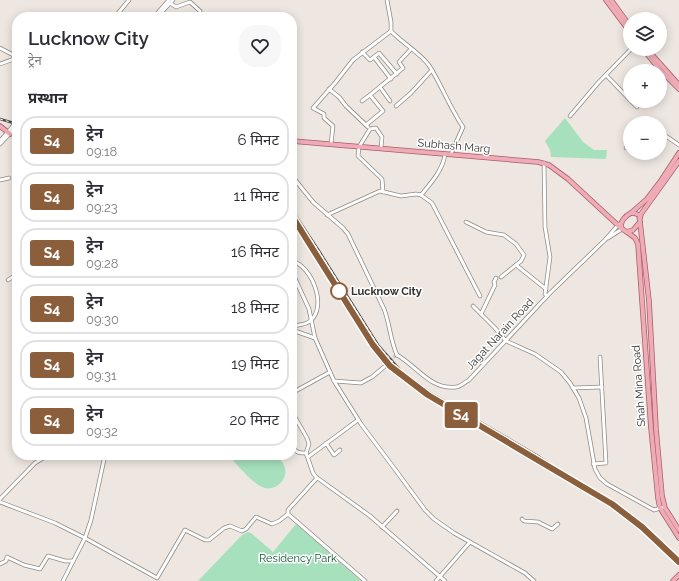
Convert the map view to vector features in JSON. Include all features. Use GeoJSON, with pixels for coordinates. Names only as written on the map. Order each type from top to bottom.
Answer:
{"type":"FeatureCollection","features":[{"type":"Feature","properties":{"kind":"main road"},"geometry":{"type":"LineString","coordinates":[[608,0],[623,18]]}},
{"type":"Feature","properties":{"kind":"main road"},"geometry":{"type":"LineString","coordinates":[[608,0],[623,20]]}},
{"type":"Feature","properties":{"kind":"main road"},"geometry":{"type":"LineString","coordinates":[[651,56],[679,88]]}},
{"type":"Feature","properties":{"kind":"main road"},"geometry":{"type":"LineString","coordinates":[[0,126],[9,133]]}},
{"type":"Feature","properties":{"kind":"main road","name":"Subhash Marg"},"geometry":{"type":"LineString","coordinates":[[297,141],[544,163],[568,179],[622,229]]}},
{"type":"Feature","properties":{"kind":"main road"},"geometry":{"type":"LineString","coordinates":[[679,153],[669,172],[641,214],[640,220],[633,230],[627,232],[622,229],[622,221],[647,199],[669,172],[679,161]]}},
{"type":"Feature","properties":{"kind":"main road","name":"Subhash Marg"},"geometry":{"type":"LineString","coordinates":[[599,207],[617,220],[622,221]]}},
{"type":"Feature","properties":{"kind":"main road"},"geometry":{"type":"LineString","coordinates":[[631,213],[637,214],[640,220]]}},
{"type":"Feature","properties":{"kind":"main road","name":"Shah Mina Road"},"geometry":{"type":"LineString","coordinates":[[640,220],[647,279],[656,409],[658,466],[662,508],[679,530]]}},
{"type":"Feature","properties":{"kind":"main road","name":"Shah Mina Road"},"geometry":{"type":"LineString","coordinates":[[627,232],[635,238],[638,244],[658,498],[679,538]]}},
{"type":"Feature","properties":{"kind":"main road"},"geometry":{"type":"LineString","coordinates":[[641,280],[647,279]]}},
{"type":"Feature","properties":{"kind":"main road"},"geometry":{"type":"LineString","coordinates":[[645,335],[651,334]]}},
{"type":"Feature","properties":{"kind":"main road"},"geometry":{"type":"LineString","coordinates":[[647,364],[653,364]]}},
{"type":"Feature","properties":{"kind":"main road"},"geometry":{"type":"LineString","coordinates":[[650,410],[656,409]]}},
{"type":"Feature","properties":{"kind":"main road"},"geometry":{"type":"LineString","coordinates":[[673,581],[679,575]]}},
{"type":"Feature","properties":{"kind":"street"},"geometry":{"type":"LineString","coordinates":[[119,12],[129,0]]}},
{"type":"Feature","properties":{"kind":"street"},"geometry":{"type":"LineString","coordinates":[[159,12],[173,0]]}},
{"type":"Feature","properties":{"kind":"street"},"geometry":{"type":"LineString","coordinates":[[387,0],[391,31],[400,41],[422,57],[432,70],[454,115],[463,127],[450,154]]}},
{"type":"Feature","properties":{"kind":"street"},"geometry":{"type":"LineString","coordinates":[[169,2],[176,7],[190,2],[200,11]]}},
{"type":"Feature","properties":{"kind":"street"},"geometry":{"type":"LineString","coordinates":[[161,12],[169,2]]}},
{"type":"Feature","properties":{"kind":"street"},"geometry":{"type":"LineString","coordinates":[[331,144],[332,126],[324,118],[324,114],[313,108],[353,60],[391,31]]}},
{"type":"Feature","properties":{"kind":"street"},"geometry":{"type":"LineString","coordinates":[[0,48],[12,54]]}},
{"type":"Feature","properties":{"kind":"street"},"geometry":{"type":"LineString","coordinates":[[362,101],[404,68],[399,62],[411,49]]}},
{"type":"Feature","properties":{"kind":"street"},"geometry":{"type":"LineString","coordinates":[[362,52],[370,60],[379,53],[397,74]]}},
{"type":"Feature","properties":{"kind":"street"},"geometry":{"type":"LineString","coordinates":[[570,116],[624,56]]}},
{"type":"Feature","properties":{"kind":"street"},"geometry":{"type":"LineString","coordinates":[[374,57],[391,79]]}},
{"type":"Feature","properties":{"kind":"street"},"geometry":{"type":"LineString","coordinates":[[0,64],[12,59]]}},
{"type":"Feature","properties":{"kind":"street"},"geometry":{"type":"LineString","coordinates":[[396,106],[411,93],[432,70]]}},
{"type":"Feature","properties":{"kind":"street"},"geometry":{"type":"LineString","coordinates":[[606,75],[623,92]]}},
{"type":"Feature","properties":{"kind":"street"},"geometry":{"type":"LineString","coordinates":[[380,87],[390,101]]}},
{"type":"Feature","properties":{"kind":"street"},"geometry":{"type":"LineString","coordinates":[[329,89],[340,97],[346,106],[370,129]]}},
{"type":"Feature","properties":{"kind":"street"},"geometry":{"type":"LineString","coordinates":[[366,126],[383,111],[370,95]]}},
{"type":"Feature","properties":{"kind":"street"},"geometry":{"type":"LineString","coordinates":[[381,148],[382,135],[374,127],[370,129],[359,146],[358,156],[382,179],[383,192]]}},
{"type":"Feature","properties":{"kind":"street"},"geometry":{"type":"LineString","coordinates":[[0,144],[12,130]]}},
{"type":"Feature","properties":{"kind":"street"},"geometry":{"type":"LineString","coordinates":[[0,140],[9,133]]}},
{"type":"Feature","properties":{"kind":"street"},"geometry":{"type":"LineString","coordinates":[[667,137],[679,145]]}},
{"type":"Feature","properties":{"kind":"street"},"geometry":{"type":"LineString","coordinates":[[421,194],[433,180],[444,162],[445,154]]}},
{"type":"Feature","properties":{"kind":"street"},"geometry":{"type":"LineString","coordinates":[[544,163],[545,228],[550,257],[545,294],[548,296]]}},
{"type":"Feature","properties":{"kind":"street"},"geometry":{"type":"LineString","coordinates":[[0,180],[9,178]]}},
{"type":"Feature","properties":{"kind":"street"},"geometry":{"type":"LineString","coordinates":[[297,182],[313,202],[327,215],[380,191],[401,196],[421,194],[432,203],[480,296]]}},
{"type":"Feature","properties":{"kind":"street","name":"Jagat Narain Road"},"geometry":{"type":"LineString","coordinates":[[327,215],[348,234],[386,315],[397,355],[422,376],[440,386],[457,387],[469,380],[548,296],[605,240],[622,221]]}},
{"type":"Feature","properties":{"kind":"street"},"geometry":{"type":"LineString","coordinates":[[466,222],[486,232],[504,235],[516,244],[524,255],[516,265],[501,277]]}},
{"type":"Feature","properties":{"kind":"street","name":"Jagat Narain Road"},"geometry":{"type":"LineString","coordinates":[[605,240],[622,229]]}},
{"type":"Feature","properties":{"kind":"street"},"geometry":{"type":"LineString","coordinates":[[297,263],[313,280],[317,289],[315,315],[311,321],[306,324],[297,325]]}},
{"type":"Feature","properties":{"kind":"street"},"geometry":{"type":"LineString","coordinates":[[516,265],[546,289]]}},
{"type":"Feature","properties":{"kind":"street"},"geometry":{"type":"LineString","coordinates":[[8,280],[12,277]]}},
{"type":"Feature","properties":{"kind":"street"},"geometry":{"type":"LineString","coordinates":[[481,314],[495,285],[494,282],[496,278]]}},
{"type":"Feature","properties":{"kind":"street"},"geometry":{"type":"LineString","coordinates":[[297,283],[309,310],[315,338],[334,380],[358,420],[425,510],[434,519],[470,542],[525,573],[534,581]]}},
{"type":"Feature","properties":{"kind":"street"},"geometry":{"type":"LineString","coordinates":[[473,306],[506,340],[535,354],[561,372],[573,388],[579,398],[586,418],[594,469],[600,478],[607,484],[654,510],[662,508]]}},
{"type":"Feature","properties":{"kind":"street"},"geometry":{"type":"LineString","coordinates":[[297,332],[315,338]]}},
{"type":"Feature","properties":{"kind":"street"},"geometry":{"type":"LineString","coordinates":[[593,464],[606,463],[600,357]]}},
{"type":"Feature","properties":{"kind":"street"},"geometry":{"type":"LineString","coordinates":[[334,380],[361,383],[372,378],[384,367]]}},
{"type":"Feature","properties":{"kind":"street"},"geometry":{"type":"LineString","coordinates":[[297,390],[330,372]]}},
{"type":"Feature","properties":{"kind":"street"},"geometry":{"type":"LineString","coordinates":[[573,388],[602,387]]}},
{"type":"Feature","properties":{"kind":"street"},"geometry":{"type":"LineString","coordinates":[[297,452],[307,455],[358,420]]}},
{"type":"Feature","properties":{"kind":"street"},"geometry":{"type":"LineString","coordinates":[[297,421],[307,438],[309,444],[307,455],[313,473],[317,478],[370,516],[445,581]]}},
{"type":"Feature","properties":{"kind":"street"},"geometry":{"type":"LineString","coordinates":[[326,443],[334,455],[340,450]]}},
{"type":"Feature","properties":{"kind":"street"},"geometry":{"type":"LineString","coordinates":[[40,460],[35,463],[0,500],[86,538],[157,578],[184,530],[204,540],[209,540],[224,528],[230,526],[242,531],[246,529],[256,517],[272,524],[288,514],[288,510],[317,478]]}},
{"type":"Feature","properties":{"kind":"street"},"geometry":{"type":"LineString","coordinates":[[63,581],[86,538],[104,460]]}},
{"type":"Feature","properties":{"kind":"street"},"geometry":{"type":"LineString","coordinates":[[382,527],[397,511]]}},
{"type":"Feature","properties":{"kind":"street"},"geometry":{"type":"LineString","coordinates":[[288,514],[365,581]]}},
{"type":"Feature","properties":{"kind":"street"},"geometry":{"type":"LineString","coordinates":[[522,519],[524,521],[538,522],[552,529],[558,524]]}},
{"type":"Feature","properties":{"kind":"street"},"geometry":{"type":"LineString","coordinates":[[436,581],[470,542]]}},
{"type":"Feature","properties":{"kind":"street"},"geometry":{"type":"LineString","coordinates":[[0,564],[6,562],[7,557],[24,565],[40,569],[48,556],[65,562],[73,561]]}},
{"type":"Feature","properties":{"kind":"green space"},"geometry":{"type":"Polygon","coordinates":[[[565,118],[583,142],[594,150],[607,150],[606,159],[551,157],[550,150],[545,141],[565,118]]]}},
{"type":"Feature","properties":{"kind":"green space"},"geometry":{"type":"Polygon","coordinates":[[[233,460],[280,460],[285,468],[285,476],[283,480],[273,488],[265,488],[250,479],[233,460]]]}},
{"type":"Feature","properties":{"kind":"green space","name":"Residency Park"},"geometry":{"type":"Polygon","coordinates":[[[296,524],[361,581],[198,581],[242,535],[248,532],[251,533],[273,552],[296,524]]]}},
{"type":"Feature","properties":{"kind":"tunnel"},"geometry":{"type":"LineString","coordinates":[[384,367],[396,355]]}},
{"type":"Feature","properties":{"kind":"railway"},"geometry":{"type":"LineString","coordinates":[[0,119],[12,123]]}},
{"type":"Feature","properties":{"kind":"railway"},"geometry":{"type":"LineString","coordinates":[[297,218],[378,345],[401,371],[429,392],[538,456],[614,503],[647,528],[679,560]]}},
{"type":"Feature","properties":{"kind":"train","name":"S4"},"geometry":{"type":"LineString","coordinates":[[297,224],[373,345],[390,366],[428,395],[612,504],[642,527],[679,562]]}},
{"type":"Feature","properties":{"kind":"place","name":"Lucknow City"},"geometry":{"type":"Point","coordinates":[339,291]}}]}
